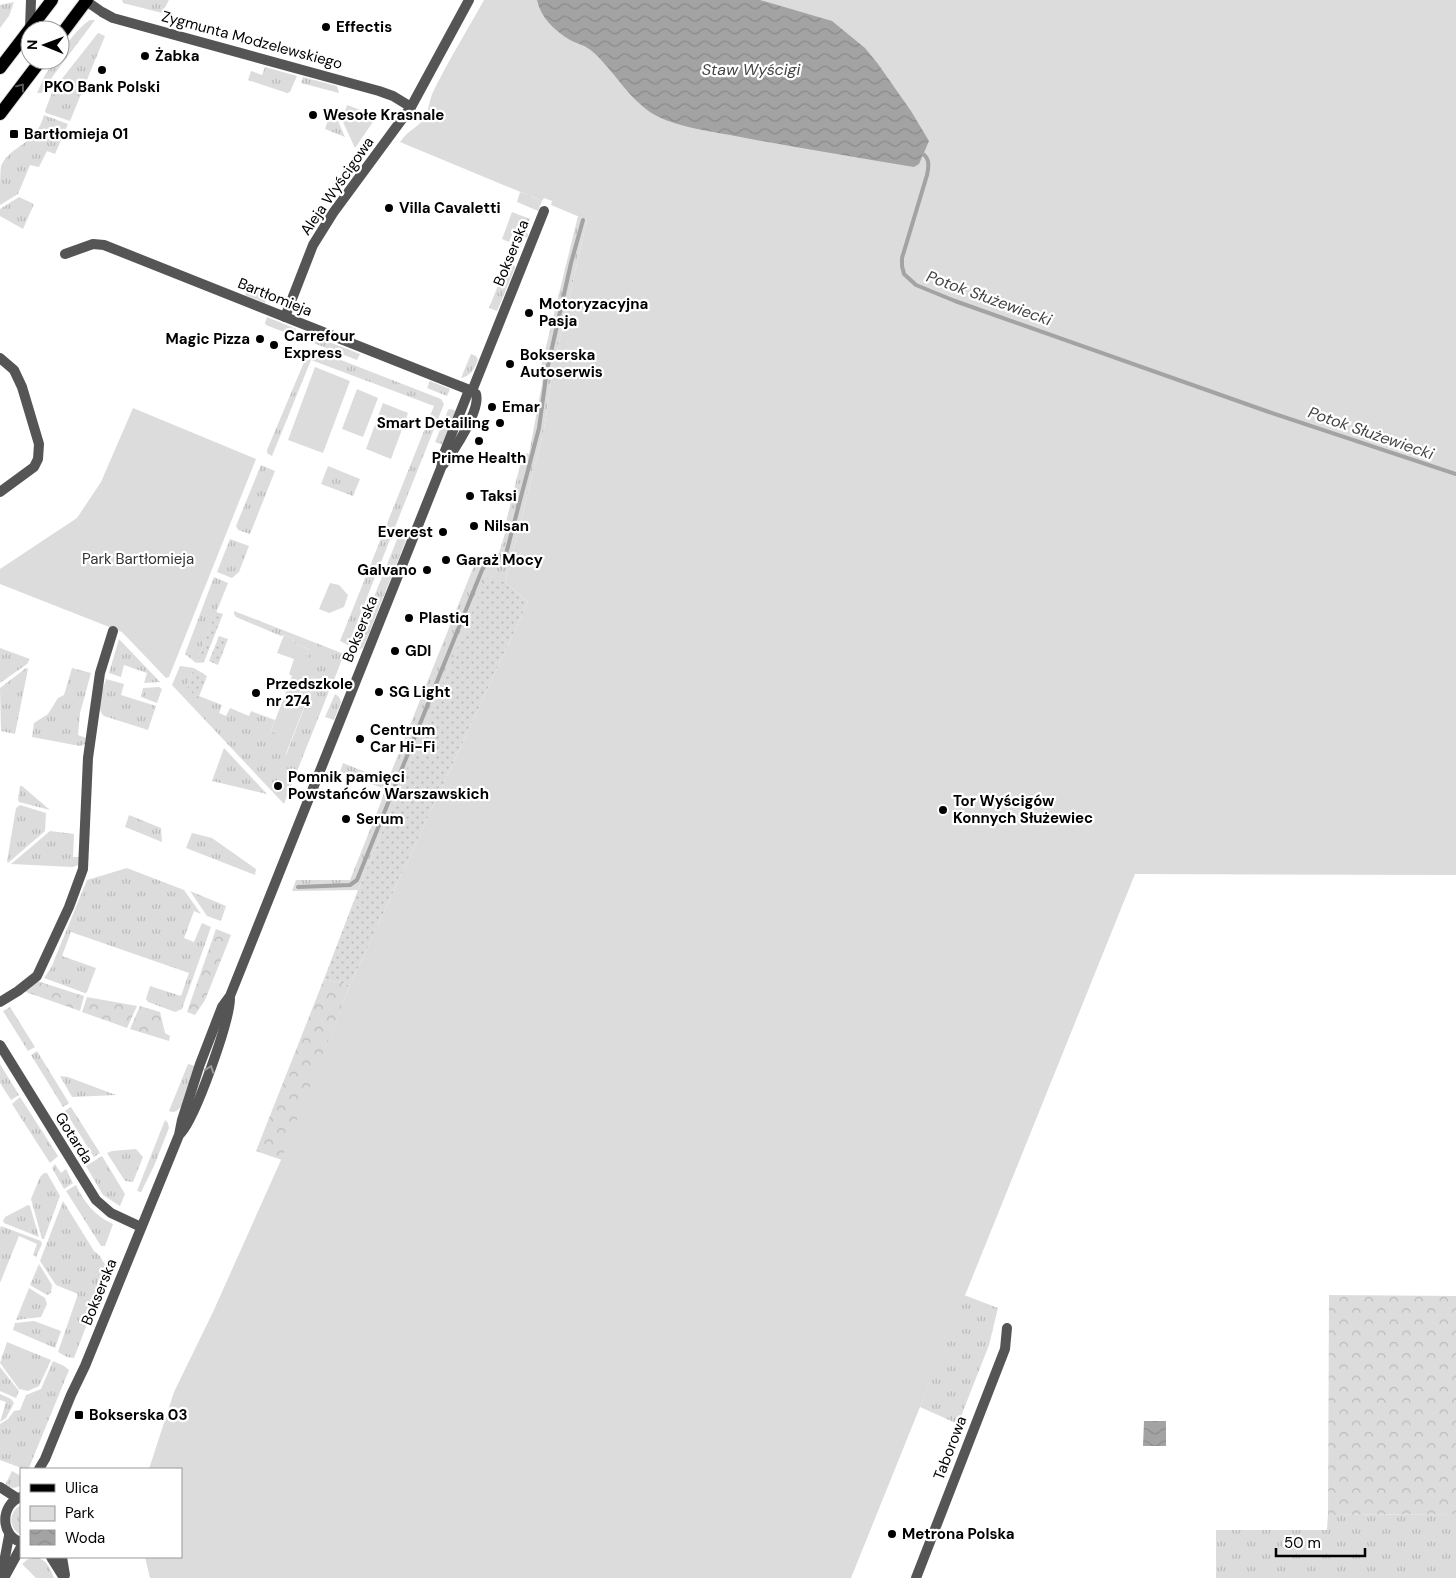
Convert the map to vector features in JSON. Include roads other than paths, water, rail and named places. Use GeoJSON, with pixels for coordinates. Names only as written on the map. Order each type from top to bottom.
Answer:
{"type":"FeatureCollection","features":[{"type":"Feature","properties":{"kind":"main road"},"geometry":{"type":"LineString","coordinates":[[36,20],[52,0]]}},
{"type":"Feature","properties":{"kind":"main road"},"geometry":{"type":"LineString","coordinates":[[70,23],[87,1]]}},
{"type":"Feature","properties":{"kind":"main road"},"geometry":{"type":"LineString","coordinates":[[0,68],[20,41]]}},
{"type":"Feature","properties":{"kind":"main road"},"geometry":{"type":"LineString","coordinates":[[0,114],[33,70]]}},
{"type":"Feature","properties":{"kind":"street"},"geometry":{"type":"LineString","coordinates":[[30,20],[31,0]]}},
{"type":"Feature","properties":{"kind":"street","name":"Aleja Wyścigowa"},"geometry":{"type":"LineString","coordinates":[[285,317],[308,255],[321,231],[411,107],[461,18],[469,0]]}},
{"type":"Feature","properties":{"kind":"street","name":"Zygmunta Modzelewskiego"},"geometry":{"type":"LineString","coordinates":[[87,1],[113,18],[379,91],[394,96],[411,107]]}},
{"type":"Feature","properties":{"kind":"street","name":"Bokserska"},"geometry":{"type":"LineString","coordinates":[[45,1464],[70,1395],[85,1366],[180,1135],[182,1120],[200,1064],[222,1007],[230,996],[441,468],[454,450],[472,414],[477,400],[476,394],[471,391],[544,211]]}},
{"type":"Feature","properties":{"kind":"street","name":"Bartłomieja"},"geometry":{"type":"LineString","coordinates":[[65,254],[93,244],[104,245],[471,391]]}},
{"type":"Feature","properties":{"kind":"street"},"geometry":{"type":"LineString","coordinates":[[0,358],[14,370],[22,387],[39,444],[38,459],[34,467],[0,492]]}},
{"type":"Feature","properties":{"kind":"street"},"geometry":{"type":"LineString","coordinates":[[0,1002],[18,992],[37,976],[69,907],[83,869],[88,758],[100,673],[113,631]]}},
{"type":"Feature","properties":{"kind":"street","name":"Gotarda"},"geometry":{"type":"LineString","coordinates":[[0,1045],[96,1200],[113,1214],[141,1227]]}},
{"type":"Feature","properties":{"kind":"street","name":"Taborowa"},"geometry":{"type":"LineString","coordinates":[[916,1578],[1005,1349],[1007,1328]]}},
{"type":"Feature","properties":{"kind":"street"},"geometry":{"type":"LineString","coordinates":[[0,1488],[19,1497]]}},
{"type":"Feature","properties":{"kind":"street"},"geometry":{"type":"LineString","coordinates":[[19,1497],[3,1506],[2,1520],[9,1536],[20,1542]]}},
{"type":"Feature","properties":{"kind":"street"},"geometry":{"type":"LineString","coordinates":[[2,1578],[9,1536]]}},
{"type":"Feature","properties":{"kind":"street"},"geometry":{"type":"LineString","coordinates":[[2,1578],[20,1549]]}},
{"type":"Feature","properties":{"kind":"street"},"geometry":{"type":"LineString","coordinates":[[52,1558],[64,1578]]}},
{"type":"Feature","properties":{"kind":"street"},"geometry":{"type":"LineString","coordinates":[[62,1558],[64,1578]]}},
{"type":"Feature","properties":{"kind":"water","name":"Staw Wyścigi"},"geometry":{"type":"Polygon","coordinates":[[[537,0],[760,0],[832,21],[865,48],[878,64],[911,111],[929,141],[919,164],[914,167],[711,132],[667,121],[650,112],[627,91],[591,50],[570,40],[554,28],[545,18],[537,0]]]}},
{"type":"Feature","properties":{"kind":"water"},"geometry":{"type":"Polygon","coordinates":[[[1144,1421],[1166,1421],[1166,1446],[1143,1446],[1144,1421]]]}},
{"type":"Feature","properties":{"kind":"waterway","name":"Potok Służewiecki"},"geometry":{"type":"LineString","coordinates":[[921,153],[927,159],[928,172],[902,258],[904,274],[916,285],[955,301],[1269,412],[1456,474]]}},
{"type":"Feature","properties":{"kind":"waterway"},"geometry":{"type":"LineString","coordinates":[[298,887],[350,885],[357,880],[482,570],[485,565],[506,554],[539,428],[547,370],[571,263],[583,220]]}},
{"type":"Feature","properties":{"kind":"place","name":"Effectis"},"geometry":{"type":"Point","coordinates":[326,27]}},
{"type":"Feature","properties":{"kind":"place","name":"Żabka"},"geometry":{"type":"Point","coordinates":[145,56]}},
{"type":"Feature","properties":{"kind":"place","name":"PKO Bank Polski"},"geometry":{"type":"Point","coordinates":[102,70]}},
{"type":"Feature","properties":{"kind":"place","name":"Wesołe Krasnale"},"geometry":{"type":"Point","coordinates":[313,115]}},
{"type":"Feature","properties":{"kind":"place","name":"Bartłomieja 01"},"geometry":{"type":"Point","coordinates":[14,134]}},
{"type":"Feature","properties":{"kind":"place","name":"Villa Cavaletti"},"geometry":{"type":"Point","coordinates":[389,208]}},
{"type":"Feature","properties":{"kind":"place","name":"Motoryzacyjna Pasja"},"geometry":{"type":"Point","coordinates":[529,313]}},
{"type":"Feature","properties":{"kind":"place","name":"Magic Pizza"},"geometry":{"type":"Point","coordinates":[260,339]}},
{"type":"Feature","properties":{"kind":"place","name":"Carrefour Express"},"geometry":{"type":"Point","coordinates":[274,345]}},
{"type":"Feature","properties":{"kind":"place","name":"Bokserska Autoserwis"},"geometry":{"type":"Point","coordinates":[510,364]}},
{"type":"Feature","properties":{"kind":"place","name":"Emar"},"geometry":{"type":"Point","coordinates":[492,407]}},
{"type":"Feature","properties":{"kind":"place","name":"Smart Detailing"},"geometry":{"type":"Point","coordinates":[500,423]}},
{"type":"Feature","properties":{"kind":"place","name":"Prime Health"},"geometry":{"type":"Point","coordinates":[479,441]}},
{"type":"Feature","properties":{"kind":"place","name":"Taksi"},"geometry":{"type":"Point","coordinates":[470,496]}},
{"type":"Feature","properties":{"kind":"place","name":"Nilsan"},"geometry":{"type":"Point","coordinates":[474,526]}},
{"type":"Feature","properties":{"kind":"place","name":"Everest"},"geometry":{"type":"Point","coordinates":[443,532]}},
{"type":"Feature","properties":{"kind":"place","name":"Garaż Mocy"},"geometry":{"type":"Point","coordinates":[446,560]}},
{"type":"Feature","properties":{"kind":"place","name":"Galvano"},"geometry":{"type":"Point","coordinates":[427,570]}},
{"type":"Feature","properties":{"kind":"place","name":"Plastiq"},"geometry":{"type":"Point","coordinates":[409,618]}},
{"type":"Feature","properties":{"kind":"place","name":"GDI"},"geometry":{"type":"Point","coordinates":[395,651]}},
{"type":"Feature","properties":{"kind":"place","name":"SG Light"},"geometry":{"type":"Point","coordinates":[379,692]}},
{"type":"Feature","properties":{"kind":"place","name":"Przedszkole nr 274"},"geometry":{"type":"Point","coordinates":[256,693]}},
{"type":"Feature","properties":{"kind":"place","name":"Centrum Car Hi-Fi"},"geometry":{"type":"Point","coordinates":[360,739]}},
{"type":"Feature","properties":{"kind":"place","name":"Pomnik pamięci Powstańców Warszawskich"},"geometry":{"type":"Point","coordinates":[278,786]}},
{"type":"Feature","properties":{"kind":"place","name":"Tor Wyścigów Konnych Służewiec"},"geometry":{"type":"Point","coordinates":[943,810]}},
{"type":"Feature","properties":{"kind":"place","name":"Serum"},"geometry":{"type":"Point","coordinates":[346,819]}},
{"type":"Feature","properties":{"kind":"place","name":"Bokserska 03"},"geometry":{"type":"Point","coordinates":[79,1415]}},
{"type":"Feature","properties":{"kind":"place","name":"Metrona Polska"},"geometry":{"type":"Point","coordinates":[892,1534]}},
{"type":"Feature","properties":{"kind":"park label","name":"Park Bartłomieja"},"geometry":{"type":"Point","coordinates":[138,559]}}]}
